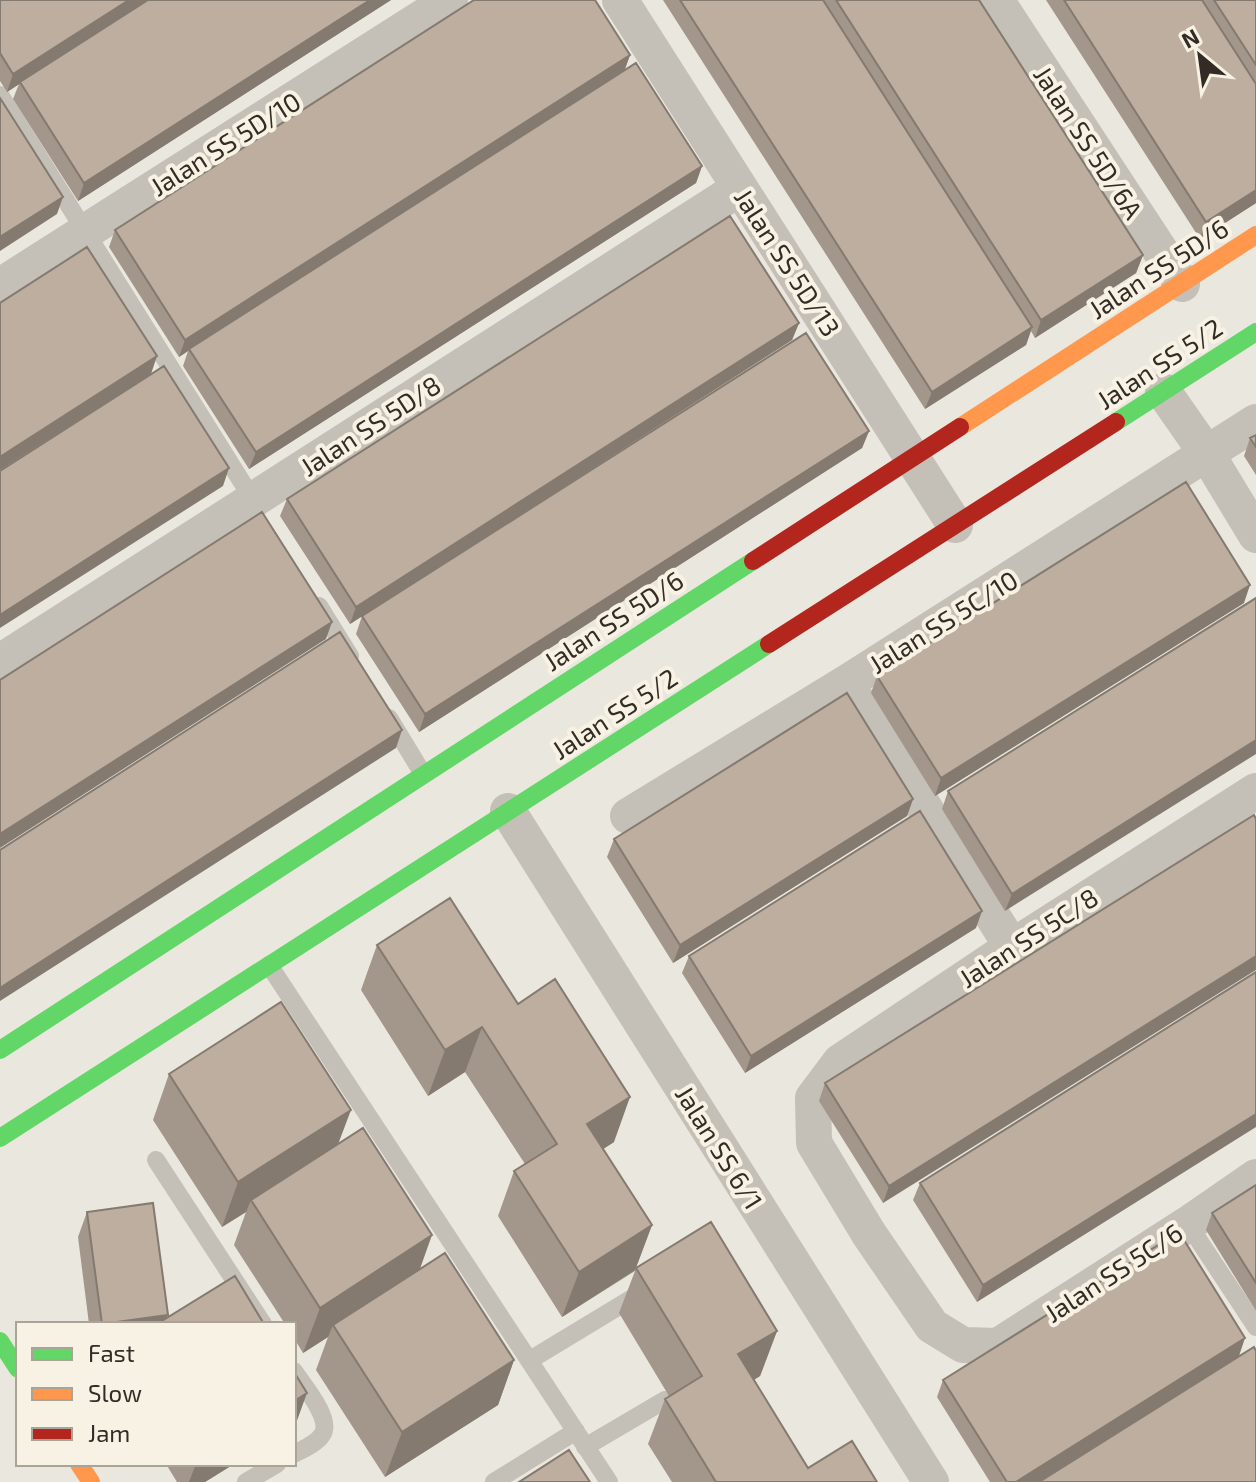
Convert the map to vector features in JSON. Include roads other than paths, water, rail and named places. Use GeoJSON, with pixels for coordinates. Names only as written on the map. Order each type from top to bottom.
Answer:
{"type":"FeatureCollection","features":[{"type":"Feature","properties":{"kind":"street","name":"Jalan SS 5D/10"},"geometry":{"type":"LineString","coordinates":[[0,286],[450,0]]}},
{"type":"Feature","properties":{"kind":"street","name":"Jalan SS 5D/13"},"geometry":{"type":"LineString","coordinates":[[620,0],[955,525]]}},
{"type":"Feature","properties":{"kind":"street","name":"Jalan SS 5D/6A"},"geometry":{"type":"LineString","coordinates":[[996,0],[1182,284]]}},
{"type":"Feature","properties":{"kind":"street","name":"Jalan SS 5D/8"},"geometry":{"type":"LineString","coordinates":[[0,662],[257,506],[740,188]]}},
{"type":"Feature","properties":{"kind":"street","name":"Jalan SS 5D/6"},"geometry":{"type":"LineString","coordinates":[[0,1050],[1256,235]]}},
{"type":"Feature","properties":{"kind":"street","name":"Jalan SS 5/2"},"geometry":{"type":"LineString","coordinates":[[0,1138],[1256,332]]}},
{"type":"Feature","properties":{"kind":"street"},"geometry":{"type":"LineString","coordinates":[[1163,391],[1207,454],[1256,535]]}},
{"type":"Feature","properties":{"kind":"street","name":"Jalan SS 5C/10"},"geometry":{"type":"LineString","coordinates":[[628,816],[846,683],[1256,422]]}},
{"type":"Feature","properties":{"kind":"street"},"geometry":{"type":"LineString","coordinates":[[846,683],[1012,947]]}},
{"type":"Feature","properties":{"kind":"street","name":"Jalan SS 5C/8"},"geometry":{"type":"LineString","coordinates":[[963,1345],[932,1326],[869,1234],[814,1143],[813,1098],[840,1062],[1012,947],[1252,801]]}},
{"type":"Feature","properties":{"kind":"street","name":"Jalan SS 6/1"},"geometry":{"type":"LineString","coordinates":[[508,811],[931,1482]]}},
{"type":"Feature","properties":{"kind":"street","name":"Jalan SS 5C/6"},"geometry":{"type":"LineString","coordinates":[[963,1345],[998,1346],[1256,1177]]}},
{"type":"Feature","properties":{"kind":"street"},"geometry":{"type":"LineString","coordinates":[[0,1341],[16,1366]]}},
{"type":"Feature","properties":{"kind":"lane"},"geometry":{"type":"LineString","coordinates":[[0,95],[257,506]]}},
{"type":"Feature","properties":{"kind":"lane"},"geometry":{"type":"LineString","coordinates":[[310,591],[359,669]]}},
{"type":"Feature","properties":{"kind":"lane"},"geometry":{"type":"LineString","coordinates":[[383,709],[423,774]]}},
{"type":"Feature","properties":{"kind":"lane"},"geometry":{"type":"LineString","coordinates":[[269,965],[609,1482]]}},
{"type":"Feature","properties":{"kind":"lane"},"geometry":{"type":"LineString","coordinates":[[156,1160],[262,1322]]}},
{"type":"Feature","properties":{"kind":"lane"},"geometry":{"type":"LineString","coordinates":[[1188,1224],[1256,1327]]}},
{"type":"Feature","properties":{"kind":"lane"},"geometry":{"type":"LineString","coordinates":[[530,1360],[665,1278]]}},
{"type":"Feature","properties":{"kind":"lane"},"geometry":{"type":"LineString","coordinates":[[296,1374],[324,1417],[325,1426],[322,1435],[313,1444],[296,1453]]}},
{"type":"Feature","properties":{"kind":"lane"},"geometry":{"type":"LineString","coordinates":[[494,1482],[665,1400]]}},
{"type":"Feature","properties":{"kind":"lane"},"geometry":{"type":"LineString","coordinates":[[246,1482],[274,1466]]}}]}
